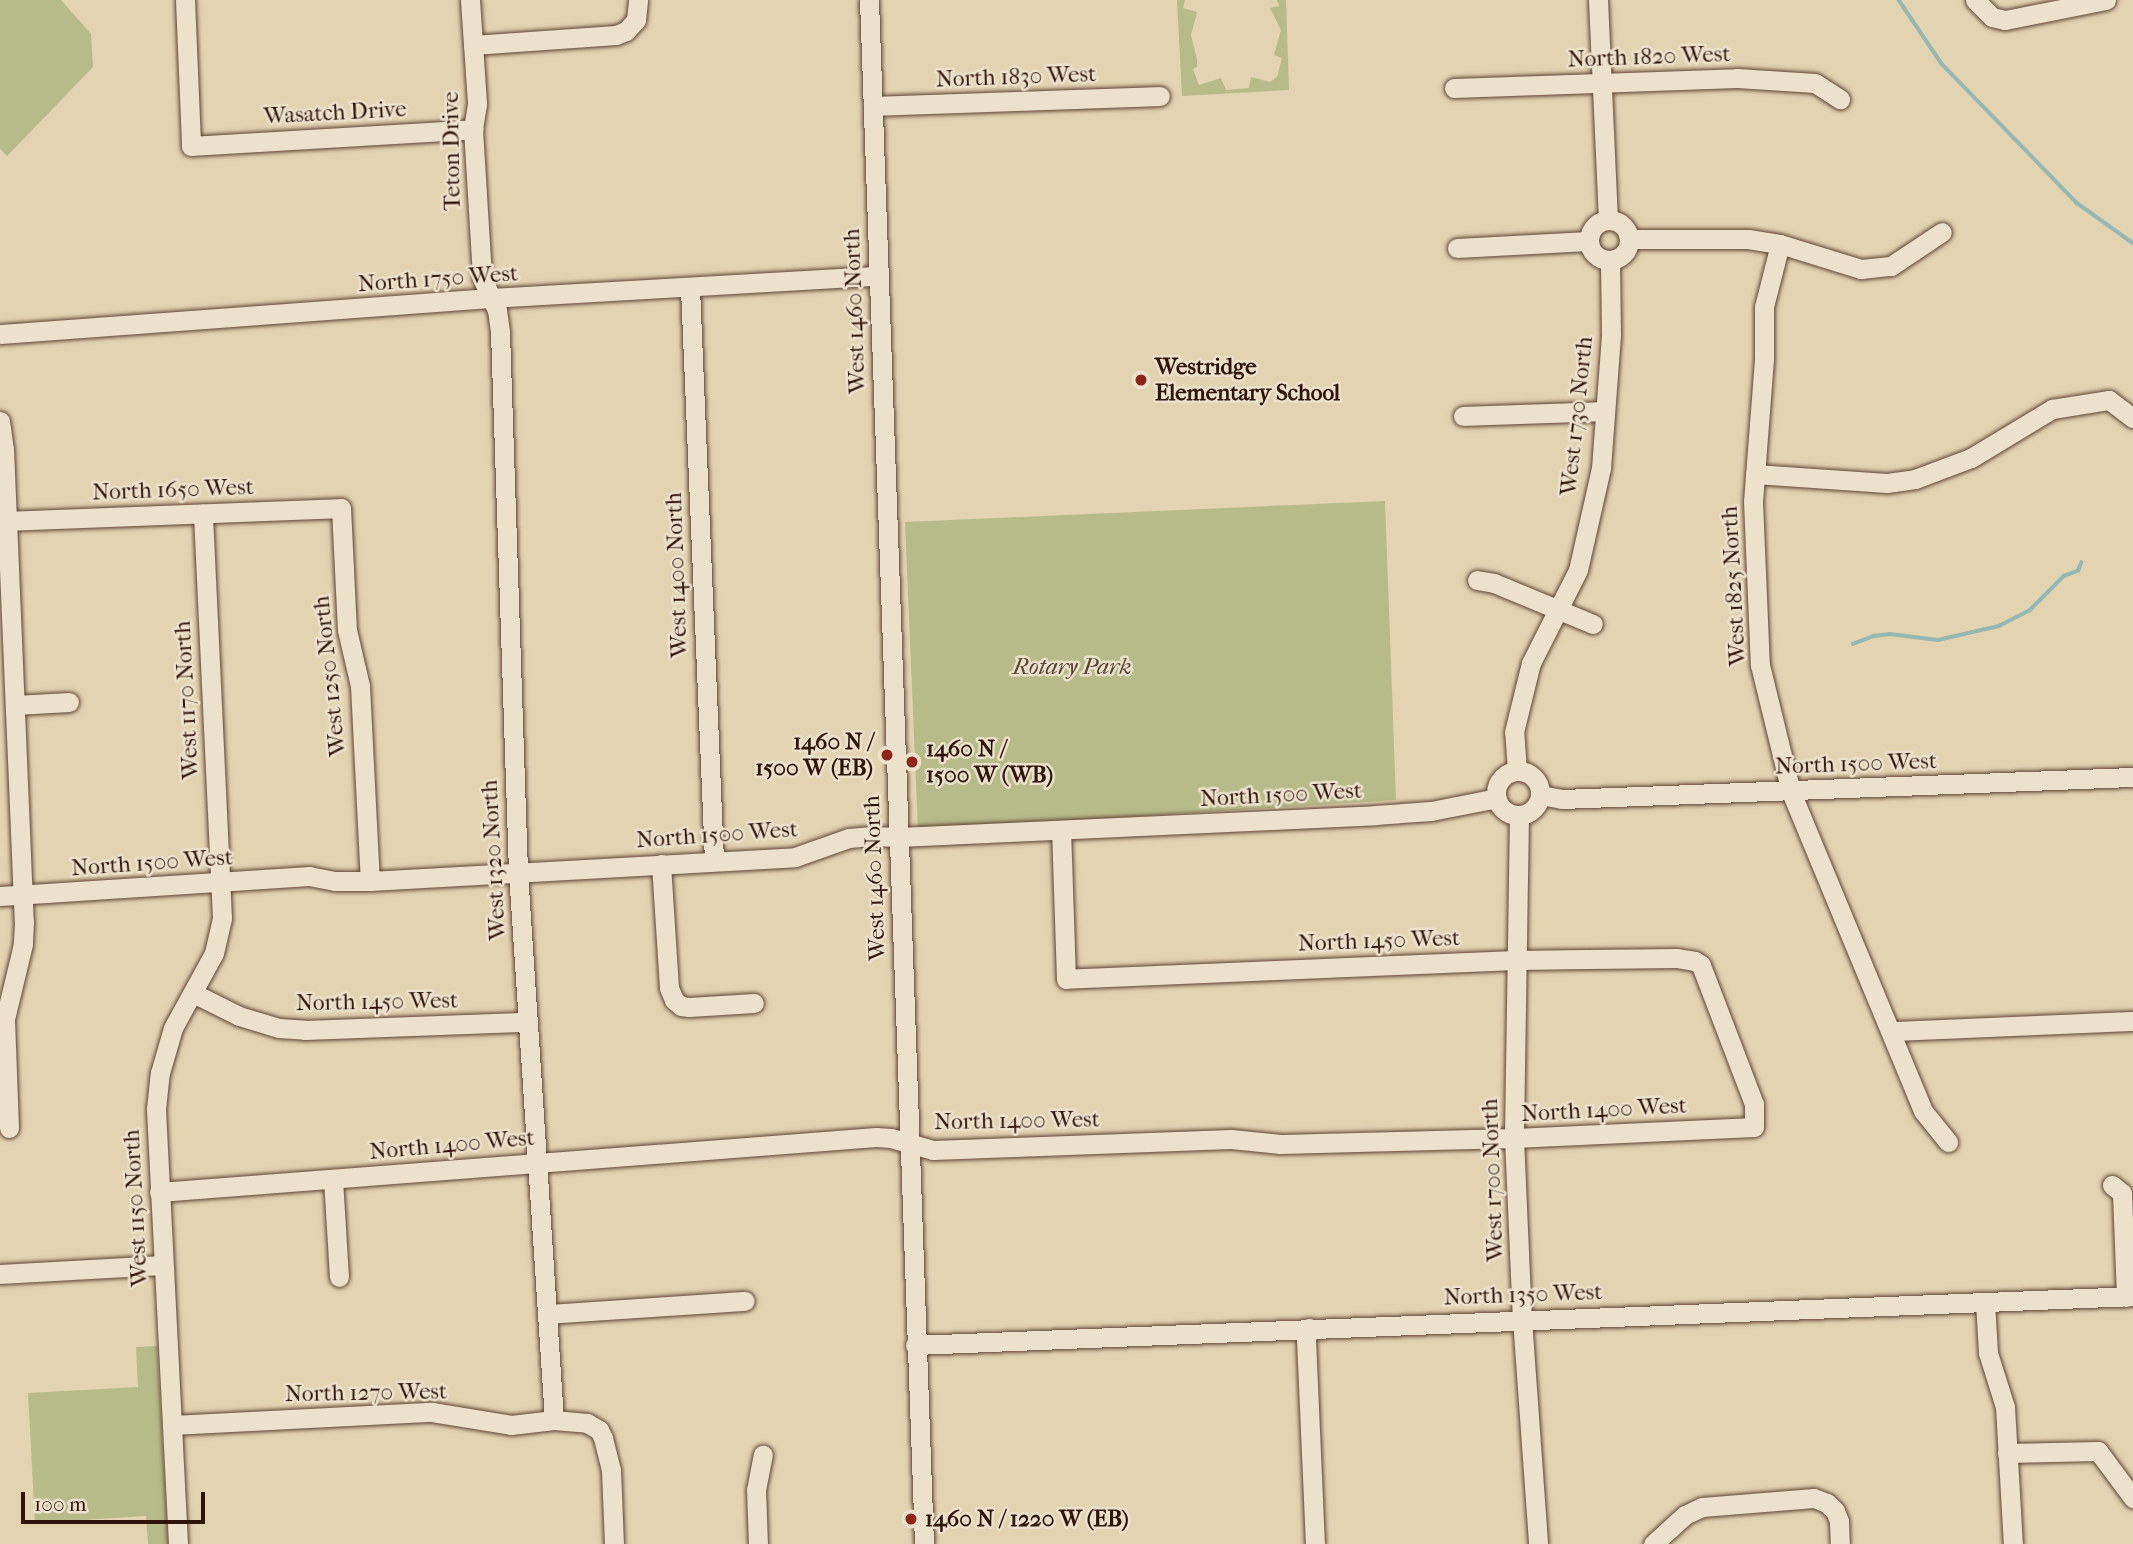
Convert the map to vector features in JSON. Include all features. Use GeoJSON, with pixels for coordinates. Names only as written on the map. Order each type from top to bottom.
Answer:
{"type":"FeatureCollection","features":[{"type":"Feature","properties":{"kind":"street","name":"Wasatch Drive"},"geometry":{"type":"LineString","coordinates":[[186,0],[191,146],[473,129]]}},
{"type":"Feature","properties":{"kind":"street","name":"Teton Drive"},"geometry":{"type":"LineString","coordinates":[[470,0],[477,104],[473,129],[482,278],[491,298]]}},
{"type":"Feature","properties":{"kind":"street"},"geometry":{"type":"LineString","coordinates":[[473,45],[617,35],[632,25],[638,13],[638,0]]}},
{"type":"Feature","properties":{"kind":"street","name":"West 1460 North"},"geometry":{"type":"LineString","coordinates":[[869,0],[924,1544]]}},
{"type":"Feature","properties":{"kind":"street"},"geometry":{"type":"LineString","coordinates":[[1598,0],[1608,219]]}},
{"type":"Feature","properties":{"kind":"street"},"geometry":{"type":"LineString","coordinates":[[1975,0],[1993,16],[2005,20],[2106,0]]}},
{"type":"Feature","properties":{"kind":"street","name":"North 1820 West"},"geometry":{"type":"LineString","coordinates":[[1454,88],[1737,78],[1815,83],[1840,99]]}},
{"type":"Feature","properties":{"kind":"street","name":"North 1830 West"},"geometry":{"type":"LineString","coordinates":[[873,106],[1160,96]]}},
{"type":"Feature","properties":{"kind":"street"},"geometry":{"type":"LineString","coordinates":[[1608,219],[1623,225],[1630,239],[1624,254],[1610,261],[1595,255],[1588,241],[1594,226],[1608,219]]}},
{"type":"Feature","properties":{"kind":"street"},"geometry":{"type":"LineString","coordinates":[[1630,239],[1748,239],[1780,244],[1861,269],[1891,266],[1942,232]]}},
{"type":"Feature","properties":{"kind":"street"},"geometry":{"type":"LineString","coordinates":[[1457,248],[1588,241]]}},
{"type":"Feature","properties":{"kind":"street","name":"West 1825 North"},"geometry":{"type":"LineString","coordinates":[[1780,244],[1764,307],[1764,359],[1753,501],[1760,666],[1791,792],[1923,1111],[1948,1142]]}},
{"type":"Feature","properties":{"kind":"street","name":"West 1730 North"},"geometry":{"type":"LineString","coordinates":[[1517,771],[1514,732],[1531,663],[1578,570],[1601,468],[1611,334],[1610,261]]}},
{"type":"Feature","properties":{"kind":"street","name":"North 1750 West"},"geometry":{"type":"LineString","coordinates":[[0,334],[491,298],[878,276]]}},
{"type":"Feature","properties":{"kind":"street","name":"West 1400 North"},"geometry":{"type":"LineString","coordinates":[[690,288],[714,861]]}},
{"type":"Feature","properties":{"kind":"street","name":"West 1320 North"},"geometry":{"type":"LineString","coordinates":[[491,298],[500,332],[518,873],[554,1420]]}},
{"type":"Feature","properties":{"kind":"street"},"geometry":{"type":"LineString","coordinates":[[1755,474],[1887,483],[1915,480],[1971,458],[2052,409],[2109,401],[2133,418]]}},
{"type":"Feature","properties":{"kind":"street"},"geometry":{"type":"LineString","coordinates":[[1463,416],[1605,411]]}},
{"type":"Feature","properties":{"kind":"street"},"geometry":{"type":"LineString","coordinates":[[0,421],[15,705],[23,944],[5,1019],[9,1128]]}},
{"type":"Feature","properties":{"kind":"street","name":"North 1650 West"},"geometry":{"type":"LineString","coordinates":[[6,521],[341,508]]}},
{"type":"Feature","properties":{"kind":"street","name":"West 1250 North"},"geometry":{"type":"LineString","coordinates":[[341,508],[347,630],[360,686],[370,881]]}},
{"type":"Feature","properties":{"kind":"street","name":"West 1170 North"},"geometry":{"type":"LineString","coordinates":[[203,513],[220,884]]}},
{"type":"Feature","properties":{"kind":"street"},"geometry":{"type":"LineString","coordinates":[[1477,580],[1494,583],[1593,624]]}},
{"type":"Feature","properties":{"kind":"street"},"geometry":{"type":"LineString","coordinates":[[15,705],[69,702]]}},
{"type":"Feature","properties":{"kind":"street"},"geometry":{"type":"LineString","coordinates":[[1517,771],[1531,775],[1540,788],[1540,795],[1533,809],[1519,815],[1505,810],[1497,798],[1496,790],[1503,776],[1517,771]]}},
{"type":"Feature","properties":{"kind":"street","name":"North 1500 West"},"geometry":{"type":"LineString","coordinates":[[1540,795],[1562,799],[1791,792],[2133,776]]}},
{"type":"Feature","properties":{"kind":"street","name":"North 1500 West"},"geometry":{"type":"LineString","coordinates":[[0,896],[220,884],[309,876],[335,881],[370,881],[795,857],[849,838],[1397,814],[1431,811],[1497,798]]}},
{"type":"Feature","properties":{"kind":"street","name":"West 1700 North"},"geometry":{"type":"LineString","coordinates":[[1519,815],[1514,1138],[1522,1319],[1538,1544]]}},
{"type":"Feature","properties":{"kind":"street","name":"North 1450 West"},"geometry":{"type":"LineString","coordinates":[[1061,830],[1066,979],[1515,960],[1695,961],[1701,965],[1754,1104],[1754,1128]]}},
{"type":"Feature","properties":{"kind":"street"},"geometry":{"type":"LineString","coordinates":[[661,864],[669,988],[674,1000],[681,1006],[690,1007],[754,1003]]}},
{"type":"Feature","properties":{"kind":"street","name":"West 1150 North"},"geometry":{"type":"LineString","coordinates":[[178,1544],[156,1109],[160,1073],[173,1028],[220,935],[220,884]]}},
{"type":"Feature","properties":{"kind":"street","name":"North 1450 West"},"geometry":{"type":"LineString","coordinates":[[193,993],[258,1023],[305,1030],[527,1022]]}},
{"type":"Feature","properties":{"kind":"street"},"geometry":{"type":"LineString","coordinates":[[1892,1031],[2133,1021]]}},
{"type":"Feature","properties":{"kind":"street","name":"North 1400 West"},"geometry":{"type":"LineString","coordinates":[[159,1192],[876,1137],[891,1138],[933,1150],[1231,1139],[1281,1144],[1514,1138],[1754,1128]]}},
{"type":"Feature","properties":{"kind":"street"},"geometry":{"type":"LineString","coordinates":[[333,1179],[339,1277]]}},
{"type":"Feature","properties":{"kind":"street"},"geometry":{"type":"LineString","coordinates":[[2112,1185],[2122,1193],[2129,1296]]}},
{"type":"Feature","properties":{"kind":"street"},"geometry":{"type":"LineString","coordinates":[[0,1274],[162,1265]]}},
{"type":"Feature","properties":{"kind":"street","name":"North 1350 West"},"geometry":{"type":"LineString","coordinates":[[915,1345],[2129,1296]]}},
{"type":"Feature","properties":{"kind":"street"},"geometry":{"type":"LineString","coordinates":[[547,1314],[745,1301]]}},
{"type":"Feature","properties":{"kind":"street"},"geometry":{"type":"LineString","coordinates":[[1985,1302],[1988,1353],[2005,1408],[2012,1544]]}},
{"type":"Feature","properties":{"kind":"street"},"geometry":{"type":"LineString","coordinates":[[1310,1328],[1306,1339],[1315,1544]]}},
{"type":"Feature","properties":{"kind":"street","name":"North 1270 West"},"geometry":{"type":"LineString","coordinates":[[172,1425],[432,1412],[511,1425],[554,1420],[587,1423],[599,1430],[611,1470],[614,1544]]}},
{"type":"Feature","properties":{"kind":"street"},"geometry":{"type":"LineString","coordinates":[[2007,1453],[2098,1451],[2133,1497]]}},
{"type":"Feature","properties":{"kind":"street"},"geometry":{"type":"LineString","coordinates":[[758,1544],[755,1490],[763,1455]]}},
{"type":"Feature","properties":{"kind":"street"},"geometry":{"type":"LineString","coordinates":[[1660,1542],[1685,1514],[1702,1507],[1814,1499],[1827,1503],[1835,1511],[1839,1521],[1840,1544]]}},
{"type":"Feature","properties":{"kind":"green space"},"geometry":{"type":"Polygon","coordinates":[[[0,0],[61,0],[91,34],[93,67],[7,156],[0,149],[0,0]]]}},
{"type":"Feature","properties":{"kind":"green space"},"geometry":{"type":"Polygon","coordinates":[[[1177,0],[1185,0],[1183,8],[1197,12],[1191,35],[1197,59],[1197,67],[1193,69],[1199,85],[1221,78],[1226,90],[1249,88],[1251,77],[1270,82],[1277,77],[1282,58],[1274,55],[1281,30],[1270,8],[1279,6],[1277,0],[1286,0],[1289,90],[1182,96],[1177,0]]]}},
{"type":"Feature","properties":{"kind":"green space","name":"Rotary Park"},"geometry":{"type":"Polygon","coordinates":[[[1385,501],[1396,800],[918,830],[905,522],[1385,501]]]}},
{"type":"Feature","properties":{"kind":"green space"},"geometry":{"type":"Polygon","coordinates":[[[157,1346],[168,1544],[148,1544],[146,1516],[35,1523],[28,1393],[138,1387],[136,1347],[157,1346]]]}},
{"type":"Feature","properties":{"kind":"waterway"},"geometry":{"type":"LineString","coordinates":[[1899,0],[1942,64],[2077,203],[2133,243]]}},
{"type":"Feature","properties":{"kind":"waterway"},"geometry":{"type":"LineString","coordinates":[[1853,644],[1874,636],[1890,634],[1938,640],[1999,626],[2029,611],[2064,576],[2078,571],[2081,563]]}},
{"type":"Feature","properties":{"kind":"place","name":"Westridge Elementary School"},"geometry":{"type":"Point","coordinates":[1141,380]}},
{"type":"Feature","properties":{"kind":"place","name":"1460 N / 1500 W (EB)"},"geometry":{"type":"Point","coordinates":[887,755]}},
{"type":"Feature","properties":{"kind":"place","name":"1460 N / 1500 W (WB)"},"geometry":{"type":"Point","coordinates":[912,762]}},
{"type":"Feature","properties":{"kind":"place","name":"1460 N / 1220 W (EB)"},"geometry":{"type":"Point","coordinates":[911,1519]}}]}
